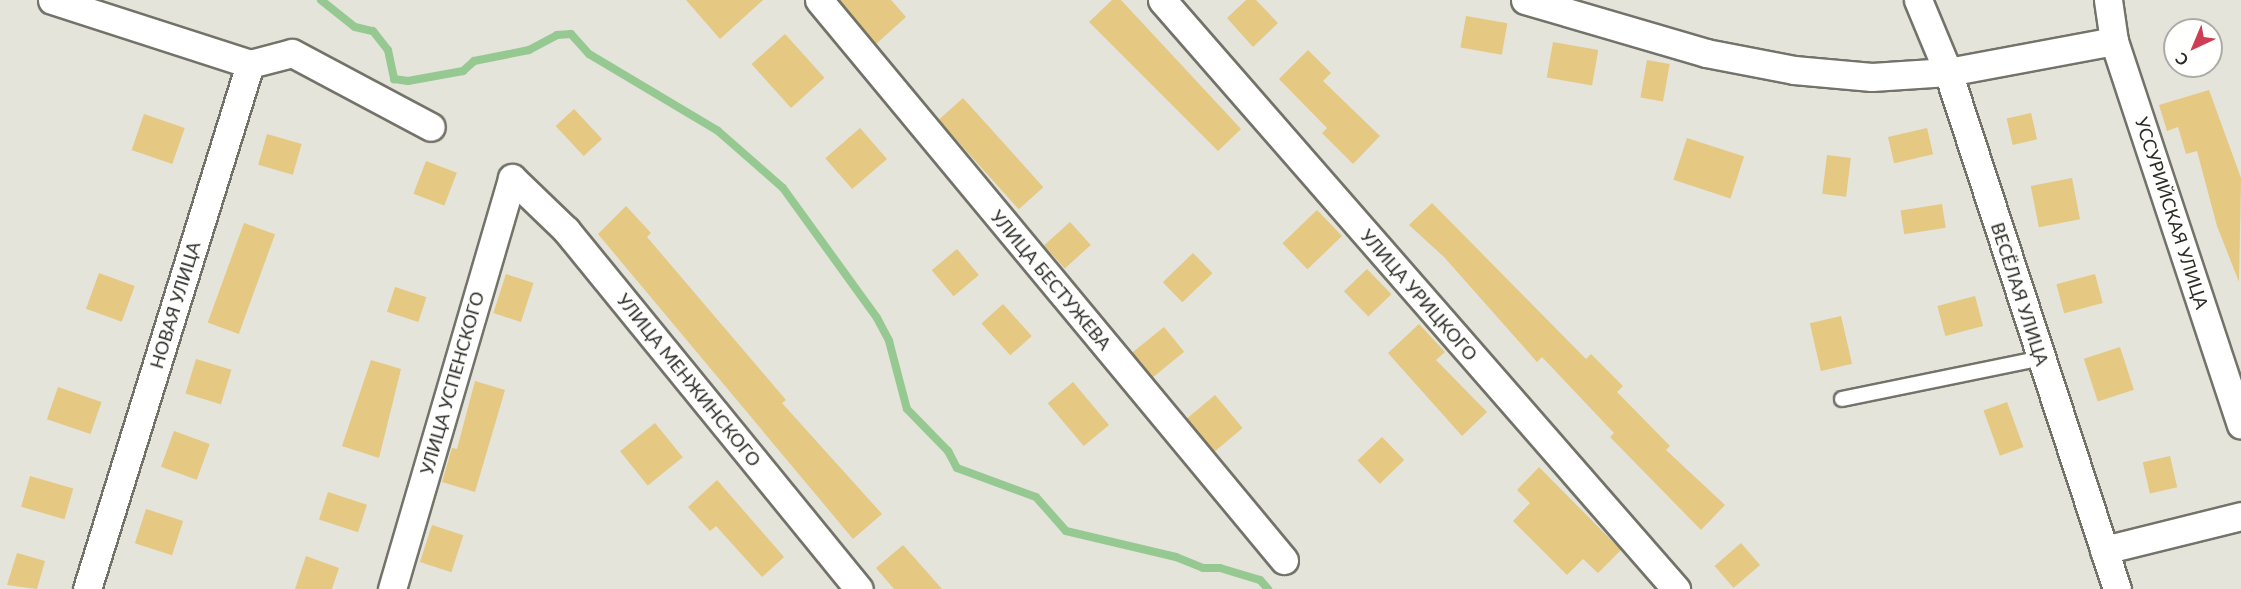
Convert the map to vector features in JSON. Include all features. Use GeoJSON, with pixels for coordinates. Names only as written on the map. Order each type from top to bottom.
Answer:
{"type":"FeatureCollection","features":[{"type":"Feature","properties":{"kind":"street"},"geometry":{"type":"LineString","coordinates":[[52,0],[250,64],[292,53],[431,127]]}},
{"type":"Feature","properties":{"kind":"street","name":"УЛИЦА БЕСТУЖЕВА"},"geometry":{"type":"LineString","coordinates":[[819,0],[1284,560]]}},
{"type":"Feature","properties":{"kind":"street","name":"УЛИЦА УРИЦКОГО"},"geometry":{"type":"LineString","coordinates":[[1162,0],[1676,589]]}},
{"type":"Feature","properties":{"kind":"street"},"geometry":{"type":"LineString","coordinates":[[1525,0],[1706,53],[1794,70],[1872,77],[1948,72],[2114,41]]}},
{"type":"Feature","properties":{"kind":"street","name":"ВЕСЁЛАЯ УЛИЦА"},"geometry":{"type":"LineString","coordinates":[[1918,0],[1948,72],[2117,589]]}},
{"type":"Feature","properties":{"kind":"street","name":"УССУРИЙСКАЯ УЛИЦА"},"geometry":{"type":"LineString","coordinates":[[2108,0],[2114,41],[2241,425]]}},
{"type":"Feature","properties":{"kind":"street","name":"НОВАЯ УЛИЦА"},"geometry":{"type":"LineString","coordinates":[[87,589],[250,64]]}},
{"type":"Feature","properties":{"kind":"street","name":"УЛИЦА УСПЕНСКОГО"},"geometry":{"type":"LineString","coordinates":[[392,589],[512,177]]}},
{"type":"Feature","properties":{"kind":"street","name":"УЛИЦА МЕНЖИНСКОГО"},"geometry":{"type":"LineString","coordinates":[[512,177],[566,230],[859,589]]}},
{"type":"Feature","properties":{"kind":"street"},"geometry":{"type":"LineString","coordinates":[[2104,550],[2241,516]]}},
{"type":"Feature","properties":{"kind":"lane"},"geometry":{"type":"LineString","coordinates":[[1842,399],[2041,358]]}},
{"type":"Feature","properties":{"kind":"building"},"geometry":{"type":"Polygon","coordinates":[[[686,0],[763,0],[720,39],[686,0]]]}},
{"type":"Feature","properties":{"kind":"building"},"geometry":{"type":"Polygon","coordinates":[[[839,0],[891,0],[906,17],[876,44],[839,0]]]}},
{"type":"Feature","properties":{"kind":"building"},"geometry":{"type":"Polygon","coordinates":[[[1112,0],[1121,0],[1241,129],[1218,151],[1089,22],[1112,0]]]}},
{"type":"Feature","properties":{"kind":"building"},"geometry":{"type":"Polygon","coordinates":[[[1246,0],[1256,0],[1278,23],[1253,47],[1227,18],[1246,0]]]}},
{"type":"Feature","properties":{"kind":"building"},"geometry":{"type":"Polygon","coordinates":[[[1466,16],[1507,23],[1502,55],[1460,48],[1466,16]]]}},
{"type":"Feature","properties":{"kind":"building"},"geometry":{"type":"Polygon","coordinates":[[[785,34],[824,78],[791,108],[752,64],[785,34]]]}},
{"type":"Feature","properties":{"kind":"building"},"geometry":{"type":"Polygon","coordinates":[[[1553,42],[1598,50],[1592,85],[1547,77],[1553,42]]]}},
{"type":"Feature","properties":{"kind":"building"},"geometry":{"type":"Polygon","coordinates":[[[1308,50],[1331,73],[1323,81],[1380,136],[1353,164],[1322,133],[1327,128],[1279,79],[1308,50]]]}},
{"type":"Feature","properties":{"kind":"building"},"geometry":{"type":"Polygon","coordinates":[[[1647,60],[1670,64],[1663,101],[1640,97],[1647,60]]]}},
{"type":"Feature","properties":{"kind":"building"},"geometry":{"type":"Polygon","coordinates":[[[2209,90],[2241,178],[2239,282],[2217,226],[2197,151],[2186,154],[2178,127],[2167,131],[2159,105],[2209,90]]]}},
{"type":"Feature","properties":{"kind":"building"},"geometry":{"type":"Polygon","coordinates":[[[963,98],[1043,187],[1019,209],[938,120],[963,98]]]}},
{"type":"Feature","properties":{"kind":"building"},"geometry":{"type":"Polygon","coordinates":[[[574,109],[602,139],[584,156],[556,126],[574,109]]]}},
{"type":"Feature","properties":{"kind":"building"},"geometry":{"type":"Polygon","coordinates":[[[2031,113],[2037,139],[2013,145],[2007,119],[2031,113]]]}},
{"type":"Feature","properties":{"kind":"building"},"geometry":{"type":"Polygon","coordinates":[[[144,114],[185,128],[172,164],[132,150],[144,114]]]}},
{"type":"Feature","properties":{"kind":"building"},"geometry":{"type":"Polygon","coordinates":[[[860,128],[887,159],[852,189],[825,158],[860,128]]]}},
{"type":"Feature","properties":{"kind":"building"},"geometry":{"type":"Polygon","coordinates":[[[1927,128],[1933,154],[1894,163],[1888,137],[1927,128]]]}},
{"type":"Feature","properties":{"kind":"building"},"geometry":{"type":"Polygon","coordinates":[[[267,134],[302,144],[293,175],[258,165],[267,134]]]}},
{"type":"Feature","properties":{"kind":"building"},"geometry":{"type":"Polygon","coordinates":[[[1687,138],[1744,157],[1730,198],[1673,180],[1687,138]]]}},
{"type":"Feature","properties":{"kind":"building"},"geometry":{"type":"Polygon","coordinates":[[[1827,155],[1851,158],[1846,197],[1822,194],[1827,155]]]}},
{"type":"Feature","properties":{"kind":"building"},"geometry":{"type":"Polygon","coordinates":[[[426,161],[457,173],[444,206],[413,194],[426,161]]]}},
{"type":"Feature","properties":{"kind":"building"},"geometry":{"type":"Polygon","coordinates":[[[2072,178],[2080,219],[2039,227],[2031,186],[2072,178]]]}},
{"type":"Feature","properties":{"kind":"building"},"geometry":{"type":"Polygon","coordinates":[[[1432,203],[1586,359],[1591,354],[1623,386],[1617,392],[1670,446],[1666,450],[1725,505],[1701,530],[1610,437],[1614,433],[1542,357],[1537,362],[1444,257],[1409,225],[1432,203]]]}},
{"type":"Feature","properties":{"kind":"building"},"geometry":{"type":"Polygon","coordinates":[[[1942,204],[1946,228],[1904,234],[1901,211],[1942,204]]]}},
{"type":"Feature","properties":{"kind":"building"},"geometry":{"type":"Polygon","coordinates":[[[626,206],[651,233],[647,237],[786,400],[782,403],[882,514],[853,539],[598,234],[626,206]]]}},
{"type":"Feature","properties":{"kind":"building"},"geometry":{"type":"Polygon","coordinates":[[[1317,210],[1342,236],[1307,269],[1282,243],[1317,210]]]}},
{"type":"Feature","properties":{"kind":"building"},"geometry":{"type":"Polygon","coordinates":[[[1070,222],[1091,245],[1065,268],[1044,245],[1070,222]]]}},
{"type":"Feature","properties":{"kind":"building"},"geometry":{"type":"Polygon","coordinates":[[[244,223],[275,234],[239,334],[208,323],[244,223]]]}},
{"type":"Feature","properties":{"kind":"building"},"geometry":{"type":"Polygon","coordinates":[[[957,249],[979,275],[954,296],[932,270],[957,249]]]}},
{"type":"Feature","properties":{"kind":"building"},"geometry":{"type":"Polygon","coordinates":[[[1193,253],[1212,273],[1182,302],[1163,282],[1193,253]]]}},
{"type":"Feature","properties":{"kind":"building"},"geometry":{"type":"Polygon","coordinates":[[[1367,269],[1391,294],[1368,316],[1344,291],[1367,269]]]}},
{"type":"Feature","properties":{"kind":"building"},"geometry":{"type":"Polygon","coordinates":[[[99,273],[135,286],[122,322],[86,309],[99,273]]]}},
{"type":"Feature","properties":{"kind":"building"},"geometry":{"type":"Polygon","coordinates":[[[506,274],[534,283],[521,322],[493,313],[506,274]]]}},
{"type":"Feature","properties":{"kind":"building"},"geometry":{"type":"Polygon","coordinates":[[[2095,274],[2103,303],[2064,313],[2056,284],[2095,274]]]}},
{"type":"Feature","properties":{"kind":"building"},"geometry":{"type":"Polygon","coordinates":[[[395,287],[426,297],[418,322],[387,312],[395,287]]]}},
{"type":"Feature","properties":{"kind":"building"},"geometry":{"type":"Polygon","coordinates":[[[1975,296],[1983,326],[1945,336],[1937,306],[1975,296]]]}},
{"type":"Feature","properties":{"kind":"building"},"geometry":{"type":"Polygon","coordinates":[[[1003,304],[1032,336],[1010,355],[981,323],[1003,304]]]}},
{"type":"Feature","properties":{"kind":"building"},"geometry":{"type":"Polygon","coordinates":[[[1841,316],[1852,364],[1821,371],[1810,323],[1841,316]]]}},
{"type":"Feature","properties":{"kind":"building"},"geometry":{"type":"Polygon","coordinates":[[[1419,324],[1445,352],[1436,360],[1487,412],[1462,436],[1388,353],[1419,324]]]}},
{"type":"Feature","properties":{"kind":"building"},"geometry":{"type":"Polygon","coordinates":[[[1164,327],[1184,352],[1152,378],[1132,353],[1164,327]]]}},
{"type":"Feature","properties":{"kind":"building"},"geometry":{"type":"Polygon","coordinates":[[[2120,347],[2134,390],[2098,402],[2084,359],[2120,347]]]}},
{"type":"Feature","properties":{"kind":"building"},"geometry":{"type":"Polygon","coordinates":[[[196,359],[231,370],[221,404],[185,393],[196,359]]]}},
{"type":"Feature","properties":{"kind":"building"},"geometry":{"type":"Polygon","coordinates":[[[371,360],[401,369],[379,458],[342,446],[371,360]]]}},
{"type":"Feature","properties":{"kind":"building"},"geometry":{"type":"Polygon","coordinates":[[[475,381],[505,390],[475,492],[442,482],[452,448],[457,449],[475,381]]]}},
{"type":"Feature","properties":{"kind":"building"},"geometry":{"type":"Polygon","coordinates":[[[1073,382],[1109,425],[1084,446],[1048,403],[1073,382]]]}},
{"type":"Feature","properties":{"kind":"building"},"geometry":{"type":"Polygon","coordinates":[[[58,387],[101,402],[90,434],[47,419],[58,387]]]}},
{"type":"Feature","properties":{"kind":"building"},"geometry":{"type":"Polygon","coordinates":[[[1215,395],[1243,428],[1214,452],[1187,419],[1215,395]]]}},
{"type":"Feature","properties":{"kind":"building"},"geometry":{"type":"Polygon","coordinates":[[[2007,402],[2023,447],[2000,456],[1984,411],[2007,402]]]}},
{"type":"Feature","properties":{"kind":"building"},"geometry":{"type":"Polygon","coordinates":[[[655,423],[683,457],[648,486],[620,451],[655,423]]]}},
{"type":"Feature","properties":{"kind":"building"},"geometry":{"type":"Polygon","coordinates":[[[174,431],[210,444],[197,480],[161,467],[174,431]]]}},
{"type":"Feature","properties":{"kind":"building"},"geometry":{"type":"Polygon","coordinates":[[[1382,437],[1404,460],[1380,484],[1358,461],[1382,437]]]}},
{"type":"Feature","properties":{"kind":"building"},"geometry":{"type":"Polygon","coordinates":[[[2170,456],[2177,487],[2150,493],[2143,462],[2170,456]]]}},
{"type":"Feature","properties":{"kind":"building"},"geometry":{"type":"Polygon","coordinates":[[[1539,467],[1621,550],[1598,573],[1583,559],[1567,575],[1513,521],[1530,503],[1517,490],[1539,467]]]}},
{"type":"Feature","properties":{"kind":"building"},"geometry":{"type":"Polygon","coordinates":[[[30,476],[73,488],[64,519],[21,507],[30,476]]]}},
{"type":"Feature","properties":{"kind":"building"},"geometry":{"type":"Polygon","coordinates":[[[717,480],[784,557],[762,577],[716,526],[710,531],[688,507],[717,480]]]}},
{"type":"Feature","properties":{"kind":"building"},"geometry":{"type":"Polygon","coordinates":[[[328,492],[367,505],[358,532],[319,520],[328,492]]]}},
{"type":"Feature","properties":{"kind":"building"},"geometry":{"type":"Polygon","coordinates":[[[146,509],[183,521],[172,555],[135,543],[146,509]]]}},
{"type":"Feature","properties":{"kind":"building"},"geometry":{"type":"Polygon","coordinates":[[[432,525],[463,535],[451,572],[420,562],[432,525]]]}},
{"type":"Feature","properties":{"kind":"building"},"geometry":{"type":"Polygon","coordinates":[[[1741,543],[1760,565],[1734,588],[1715,566],[1741,543]]]}},
{"type":"Feature","properties":{"kind":"building"},"geometry":{"type":"Polygon","coordinates":[[[903,545],[942,589],[894,589],[876,568],[903,545]]]}},
{"type":"Feature","properties":{"kind":"building"},"geometry":{"type":"Polygon","coordinates":[[[17,553],[45,561],[37,589],[7,585],[17,553]]]}},
{"type":"Feature","properties":{"kind":"building"},"geometry":{"type":"Polygon","coordinates":[[[306,556],[339,568],[332,589],[295,589],[306,556]]]}},
{"type":"Feature","properties":{"kind":"waterway"},"geometry":{"type":"LineString","coordinates":[[321,0],[355,27],[373,31],[388,50],[394,79],[408,81],[463,71],[474,61],[529,50],[557,35],[571,34],[589,54],[718,131],[783,188],[877,318],[889,341],[907,409],[948,451],[957,468],[1036,497],[1066,531],[1176,557],[1203,568],[1220,568],[1260,580],[1268,589]]}}]}
